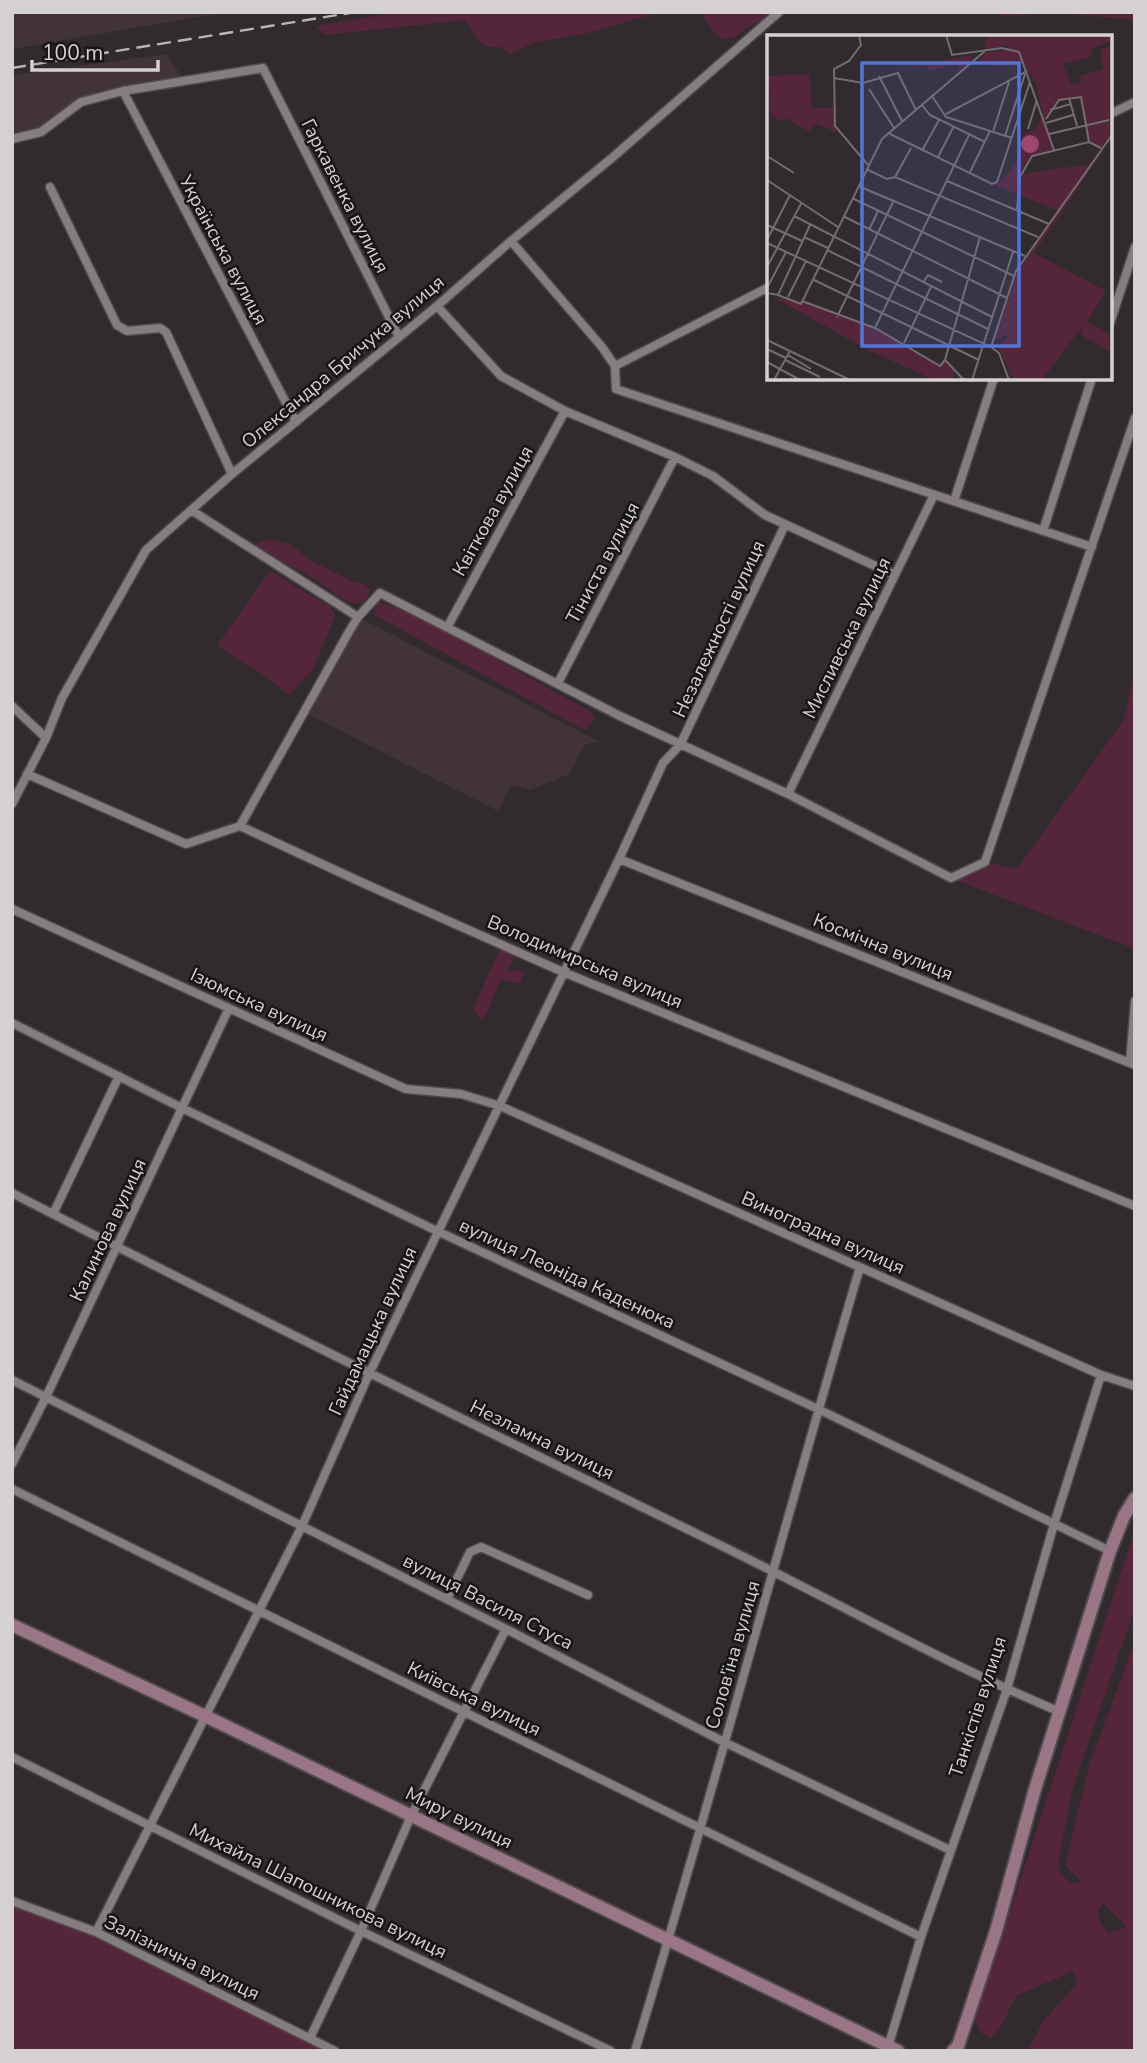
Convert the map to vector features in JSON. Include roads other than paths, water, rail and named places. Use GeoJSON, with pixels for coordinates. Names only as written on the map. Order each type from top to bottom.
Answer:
{"type":"FeatureCollection","features":[{"type":"Feature","properties":{"kind":"main road"},"geometry":{"type":"LineString","coordinates":[[953,2051],[958,2046],[996,1931],[1035,1789],[1110,1551],[1124,1516],[1135,1498]]}},
{"type":"Feature","properties":{"kind":"main road","name":"Миру вулиця"},"geometry":{"type":"LineString","coordinates":[[12,1625],[891,2049]]}},
{"type":"Feature","properties":{"kind":"street","name":"Олександра Бричука вулиця"},"geometry":{"type":"LineString","coordinates":[[12,804],[46,738],[62,698],[146,551],[232,474],[438,306],[779,12]]}},
{"type":"Feature","properties":{"kind":"street","name":"Гаркавенка вулиця"},"geometry":{"type":"LineString","coordinates":[[123,91],[263,68],[399,337]]}},
{"type":"Feature","properties":{"kind":"street"},"geometry":{"type":"LineString","coordinates":[[12,139],[41,132],[81,103],[123,91]]}},
{"type":"Feature","properties":{"kind":"street","name":"Українська вулиця"},"geometry":{"type":"LineString","coordinates":[[123,91],[296,422]]}},
{"type":"Feature","properties":{"kind":"street"},"geometry":{"type":"LineString","coordinates":[[1112,113],[1135,102]]}},
{"type":"Feature","properties":{"kind":"street"},"geometry":{"type":"LineString","coordinates":[[50,187],[117,325],[127,331],[160,328],[166,332],[232,474]]}},
{"type":"Feature","properties":{"kind":"street"},"geometry":{"type":"LineString","coordinates":[[511,241],[602,346],[615,366],[616,388],[1092,547]]}},
{"type":"Feature","properties":{"kind":"street"},"geometry":{"type":"LineString","coordinates":[[1112,317],[1135,247]]}},
{"type":"Feature","properties":{"kind":"street"},"geometry":{"type":"LineString","coordinates":[[615,366],[767,288]]}},
{"type":"Feature","properties":{"kind":"street"},"geometry":{"type":"LineString","coordinates":[[438,306],[500,376],[565,411],[676,457],[713,476],[765,515],[895,575]]}},
{"type":"Feature","properties":{"kind":"street"},"geometry":{"type":"LineString","coordinates":[[954,501],[993,380]]}},
{"type":"Feature","properties":{"kind":"street"},"geometry":{"type":"LineString","coordinates":[[1043,531],[1091,380]]}},
{"type":"Feature","properties":{"kind":"street","name":"Квіткова вулиця"},"geometry":{"type":"LineString","coordinates":[[448,626],[565,411]]}},
{"type":"Feature","properties":{"kind":"street"},"geometry":{"type":"LineString","coordinates":[[27,774],[186,844],[240,826],[358,617],[380,593],[680,746],[788,794],[951,878],[985,862],[1135,418]]}},
{"type":"Feature","properties":{"kind":"street","name":"Тіниста вулиця"},"geometry":{"type":"LineString","coordinates":[[558,683],[676,457]]}},
{"type":"Feature","properties":{"kind":"street","name":"Мисливська вулиця"},"geometry":{"type":"LineString","coordinates":[[788,794],[934,495]]}},
{"type":"Feature","properties":{"kind":"street"},"geometry":{"type":"LineString","coordinates":[[191,510],[358,617]]}},
{"type":"Feature","properties":{"kind":"street","name":"Незалежності вулиця"},"geometry":{"type":"LineString","coordinates":[[680,746],[785,525]]}},
{"type":"Feature","properties":{"kind":"street"},"geometry":{"type":"LineString","coordinates":[[12,706],[46,738]]}},
{"type":"Feature","properties":{"kind":"street","name":"Гайдамацька вулиця"},"geometry":{"type":"LineString","coordinates":[[96,1932],[302,1526],[369,1374],[663,763],[680,746]]}},
{"type":"Feature","properties":{"kind":"street","name":"Володимирська вулиця"},"geometry":{"type":"LineString","coordinates":[[240,826],[563,972],[1135,1206]]}},
{"type":"Feature","properties":{"kind":"street","name":"Космічна вулиця"},"geometry":{"type":"LineString","coordinates":[[619,859],[1132,1064]]}},
{"type":"Feature","properties":{"kind":"street","name":"Ізюмська вулиця"},"geometry":{"type":"LineString","coordinates":[[12,909],[406,1089],[461,1094],[500,1106]]}},
{"type":"Feature","properties":{"kind":"street"},"geometry":{"type":"LineString","coordinates":[[1132,1064],[1135,1001]]}},
{"type":"Feature","properties":{"kind":"street","name":"Калинова вулиця"},"geometry":{"type":"LineString","coordinates":[[12,1464],[229,1008]]}},
{"type":"Feature","properties":{"kind":"street","name":"вулиця Леоніда Каденюка"},"geometry":{"type":"LineString","coordinates":[[12,1023],[437,1231],[818,1409],[1110,1551]]}},
{"type":"Feature","properties":{"kind":"street"},"geometry":{"type":"LineString","coordinates":[[53,1214],[119,1076]]}},
{"type":"Feature","properties":{"kind":"street","name":"Виноградна вулиця"},"geometry":{"type":"LineString","coordinates":[[500,1106],[1101,1375],[1135,1386]]}},
{"type":"Feature","properties":{"kind":"street","name":"Незламна вулиця"},"geometry":{"type":"LineString","coordinates":[[12,1193],[369,1374],[1007,1689],[1060,1712]]}},
{"type":"Feature","properties":{"kind":"street","name":"Солов'їна вулиця"},"geometry":{"type":"LineString","coordinates":[[635,2051],[669,1941],[860,1267]]}},
{"type":"Feature","properties":{"kind":"street","name":"Танкістів вулиця"},"geometry":{"type":"LineString","coordinates":[[891,2049],[921,1937],[1007,1689],[1054,1524],[1101,1375]]}},
{"type":"Feature","properties":{"kind":"street","name":"вулиця Василя Стуса"},"geometry":{"type":"LineString","coordinates":[[12,1380],[724,1742],[950,1850]]}},
{"type":"Feature","properties":{"kind":"street","name":"Київська вулиця"},"geometry":{"type":"LineString","coordinates":[[12,1489],[921,1937]]}},
{"type":"Feature","properties":{"kind":"street"},"geometry":{"type":"LineString","coordinates":[[447,1599],[470,1552],[481,1547],[588,1595]]}},
{"type":"Feature","properties":{"kind":"street"},"geometry":{"type":"LineString","coordinates":[[310,2038],[411,1816],[506,1629]]}},
{"type":"Feature","properties":{"kind":"street","name":"Михайла Шапошникова вулиця"},"geometry":{"type":"LineString","coordinates":[[12,1757],[360,1931],[611,2051]]}},
{"type":"Feature","properties":{"kind":"street","name":"Залізнична вулиця"},"geometry":{"type":"LineString","coordinates":[[12,1901],[96,1932],[335,2051]]}},
{"type":"Feature","properties":{"kind":"railway"},"geometry":{"type":"LineString","coordinates":[[12,68],[356,12]]}}]}
